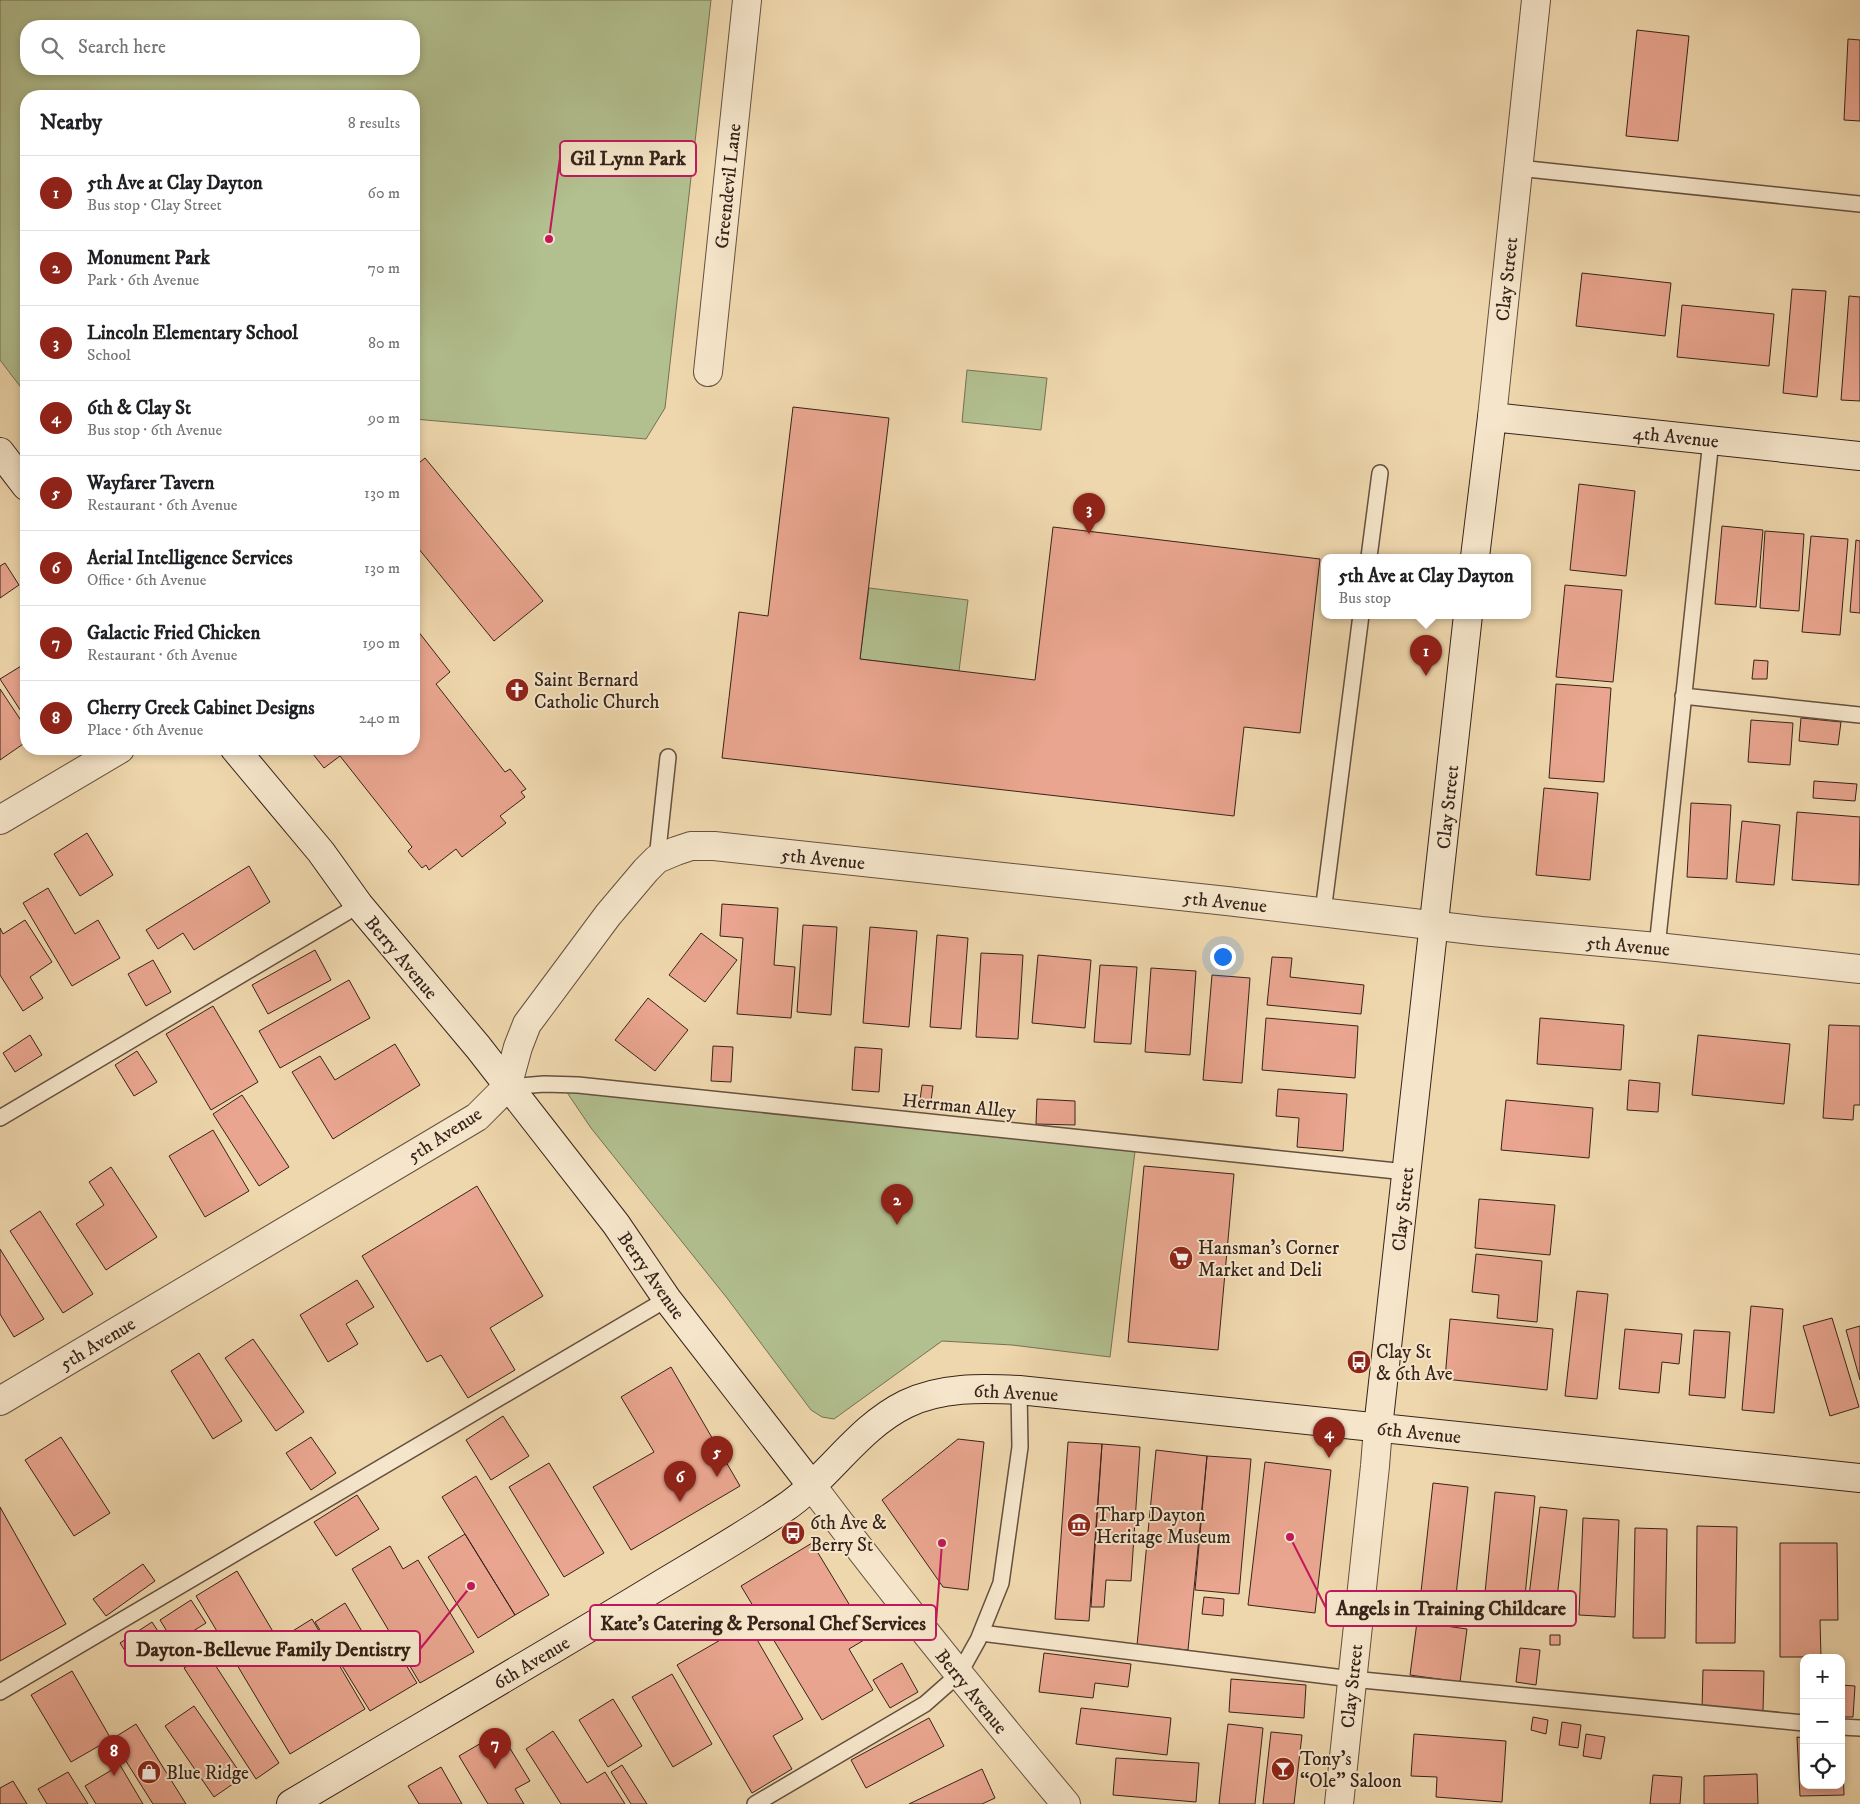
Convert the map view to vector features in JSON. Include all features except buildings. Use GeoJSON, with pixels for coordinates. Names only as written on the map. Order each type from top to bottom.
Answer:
{"type":"FeatureCollection","features":[{"type":"Feature","properties":{"kind":"street","name":"Greendevil Lane"},"geometry":{"type":"LineString","coordinates":[[708,372],[747,0]]}},
{"type":"Feature","properties":{"kind":"street","name":"Clay Street"},"geometry":{"type":"LineString","coordinates":[[1475,554],[1492,417],[1536,0]]}},
{"type":"Feature","properties":{"kind":"street","name":"4th Avenue"},"geometry":{"type":"LineString","coordinates":[[1492,417],[1860,456]]}},
{"type":"Feature","properties":{"kind":"street"},"geometry":{"type":"LineString","coordinates":[[0,452],[20,478]]}},
{"type":"Feature","properties":{"kind":"street","name":"Clay Street"},"geometry":{"type":"LineString","coordinates":[[1339,1804],[1378,1428],[1468,619]]}},
{"type":"Feature","properties":{"kind":"street"},"geometry":{"type":"LineString","coordinates":[[0,820],[110,755]]}},
{"type":"Feature","properties":{"kind":"street","name":"Berry Avenue"},"geometry":{"type":"LineString","coordinates":[[240,755],[321,852],[359,905],[478,1047],[507,1087],[616,1224],[667,1299],[865,1556],[1066,1804]]}},
{"type":"Feature","properties":{"kind":"street","name":"5th Avenue"},"geometry":{"type":"LineString","coordinates":[[0,1401],[477,1116],[507,1087],[518,1047],[527,1024],[608,915],[657,859],[691,846],[714,846],[1323,912],[1434,926],[1657,947],[1860,969]]}},
{"type":"Feature","properties":{"kind":"street","name":"6th Avenue"},"geometry":{"type":"LineString","coordinates":[[291,1804],[784,1509],[812,1486],[883,1417],[906,1404],[936,1393],[978,1388],[1019,1390],[1860,1478]]}},
{"type":"Feature","properties":{"kind":"lane"},"geometry":{"type":"LineString","coordinates":[[1518,168],[1860,204]]}},
{"type":"Feature","properties":{"kind":"lane"},"geometry":{"type":"LineString","coordinates":[[1657,947],[1711,440]]}},
{"type":"Feature","properties":{"kind":"lane"},"geometry":{"type":"LineString","coordinates":[[1369,554],[1380,473]]}},
{"type":"Feature","properties":{"kind":"lane"},"geometry":{"type":"LineString","coordinates":[[1323,912],[1360,619]]}},
{"type":"Feature","properties":{"kind":"lane"},"geometry":{"type":"LineString","coordinates":[[1683,696],[1860,715]]}},
{"type":"Feature","properties":{"kind":"lane"},"geometry":{"type":"LineString","coordinates":[[657,859],[668,757]]}},
{"type":"Feature","properties":{"kind":"lane"},"geometry":{"type":"LineString","coordinates":[[0,1118],[359,905]]}},
{"type":"Feature","properties":{"kind":"lane","name":"Herrman Alley"},"geometry":{"type":"LineString","coordinates":[[507,1087],[544,1084],[578,1086],[1406,1172]]}},
{"type":"Feature","properties":{"kind":"lane"},"geometry":{"type":"LineString","coordinates":[[0,1692],[667,1299]]}},
{"type":"Feature","properties":{"kind":"lane"},"geometry":{"type":"LineString","coordinates":[[755,1804],[925,1704],[959,1674],[981,1633],[1001,1583],[1020,1447],[1019,1390]]}},
{"type":"Feature","properties":{"kind":"lane"},"geometry":{"type":"LineString","coordinates":[[981,1633],[1352,1679],[1800,1723]]}},
{"type":"Feature","properties":{"kind":"lane"},"geometry":{"type":"LineString","coordinates":[[1845,1727],[1860,1728]]}},
{"type":"Feature","properties":{"kind":"green space"},"geometry":{"type":"Polygon","coordinates":[[[0,0],[711,0],[665,408],[646,439],[420,420],[420,90],[20,90],[20,386],[0,360],[0,0]]]}},
{"type":"Feature","properties":{"kind":"green space"},"geometry":{"type":"Polygon","coordinates":[[[967,370],[1047,378],[1041,430],[962,422],[967,370]]]}},
{"type":"Feature","properties":{"kind":"green space"},"geometry":{"type":"Polygon","coordinates":[[[869,588],[968,600],[959,671],[860,659],[869,588]]]}},
{"type":"Feature","properties":{"kind":"green space"},"geometry":{"type":"Polygon","coordinates":[[[566,1091],[713,1104],[1135,1151],[1110,1357],[1012,1345],[942,1341],[834,1419],[822,1417],[811,1410],[727,1298],[591,1128],[566,1091]]]}},
{"type":"Feature","properties":{"kind":"place","name":"Gil Lynn Park"},"geometry":{"type":"Point","coordinates":[549,239]}},
{"type":"Feature","properties":{"kind":"place","name":"Lincoln Elementary School"},"geometry":{"type":"Point","coordinates":[1089,534]}},
{"type":"Feature","properties":{"kind":"place","name":"5th Ave at Clay Dayton"},"geometry":{"type":"Point","coordinates":[1426,676]}},
{"type":"Feature","properties":{"kind":"place","name":"Saint Bernard Catholic Church"},"geometry":{"type":"Point","coordinates":[517,690]}},
{"type":"Feature","properties":{"kind":"place","name":"Monument Park"},"geometry":{"type":"Point","coordinates":[897,1225]}},
{"type":"Feature","properties":{"kind":"place","name":"Hansman’s Corner Market and Deli"},"geometry":{"type":"Point","coordinates":[1181,1258]}},
{"type":"Feature","properties":{"kind":"place","name":"Clay St & 6th Ave"},"geometry":{"type":"Point","coordinates":[1359,1362]}},
{"type":"Feature","properties":{"kind":"place","name":"6th & Clay St"},"geometry":{"type":"Point","coordinates":[1329,1458]}},
{"type":"Feature","properties":{"kind":"place","name":"Wayfarer Tavern"},"geometry":{"type":"Point","coordinates":[717,1477]}},
{"type":"Feature","properties":{"kind":"place","name":"Aerial Intelligence Services"},"geometry":{"type":"Point","coordinates":[680,1502]}},
{"type":"Feature","properties":{"kind":"place","name":"Tharp Dayton Heritage Museum"},"geometry":{"type":"Point","coordinates":[1079,1525]}},
{"type":"Feature","properties":{"kind":"place","name":"6th Ave & Berry St"},"geometry":{"type":"Point","coordinates":[793,1533]}},
{"type":"Feature","properties":{"kind":"place","name":"Angels in Training Childcare"},"geometry":{"type":"Point","coordinates":[1290,1537]}},
{"type":"Feature","properties":{"kind":"place","name":"Kate’s Catering & Personal Chef Services"},"geometry":{"type":"Point","coordinates":[942,1543]}},
{"type":"Feature","properties":{"kind":"place","name":"Dayton-Bellevue Family Dentistry"},"geometry":{"type":"Point","coordinates":[471,1586]}},
{"type":"Feature","properties":{"kind":"place","name":"Galactic Fried Chicken"},"geometry":{"type":"Point","coordinates":[495,1769]}},
{"type":"Feature","properties":{"kind":"place","name":"Tony’s “Ole” Saloon"},"geometry":{"type":"Point","coordinates":[1283,1769]}},
{"type":"Feature","properties":{"kind":"place","name":"Blue Ridge"},"geometry":{"type":"Point","coordinates":[149,1772]}},
{"type":"Feature","properties":{"kind":"place","name":"Cherry Creek Cabinet Designs"},"geometry":{"type":"Point","coordinates":[114,1776]}}]}
